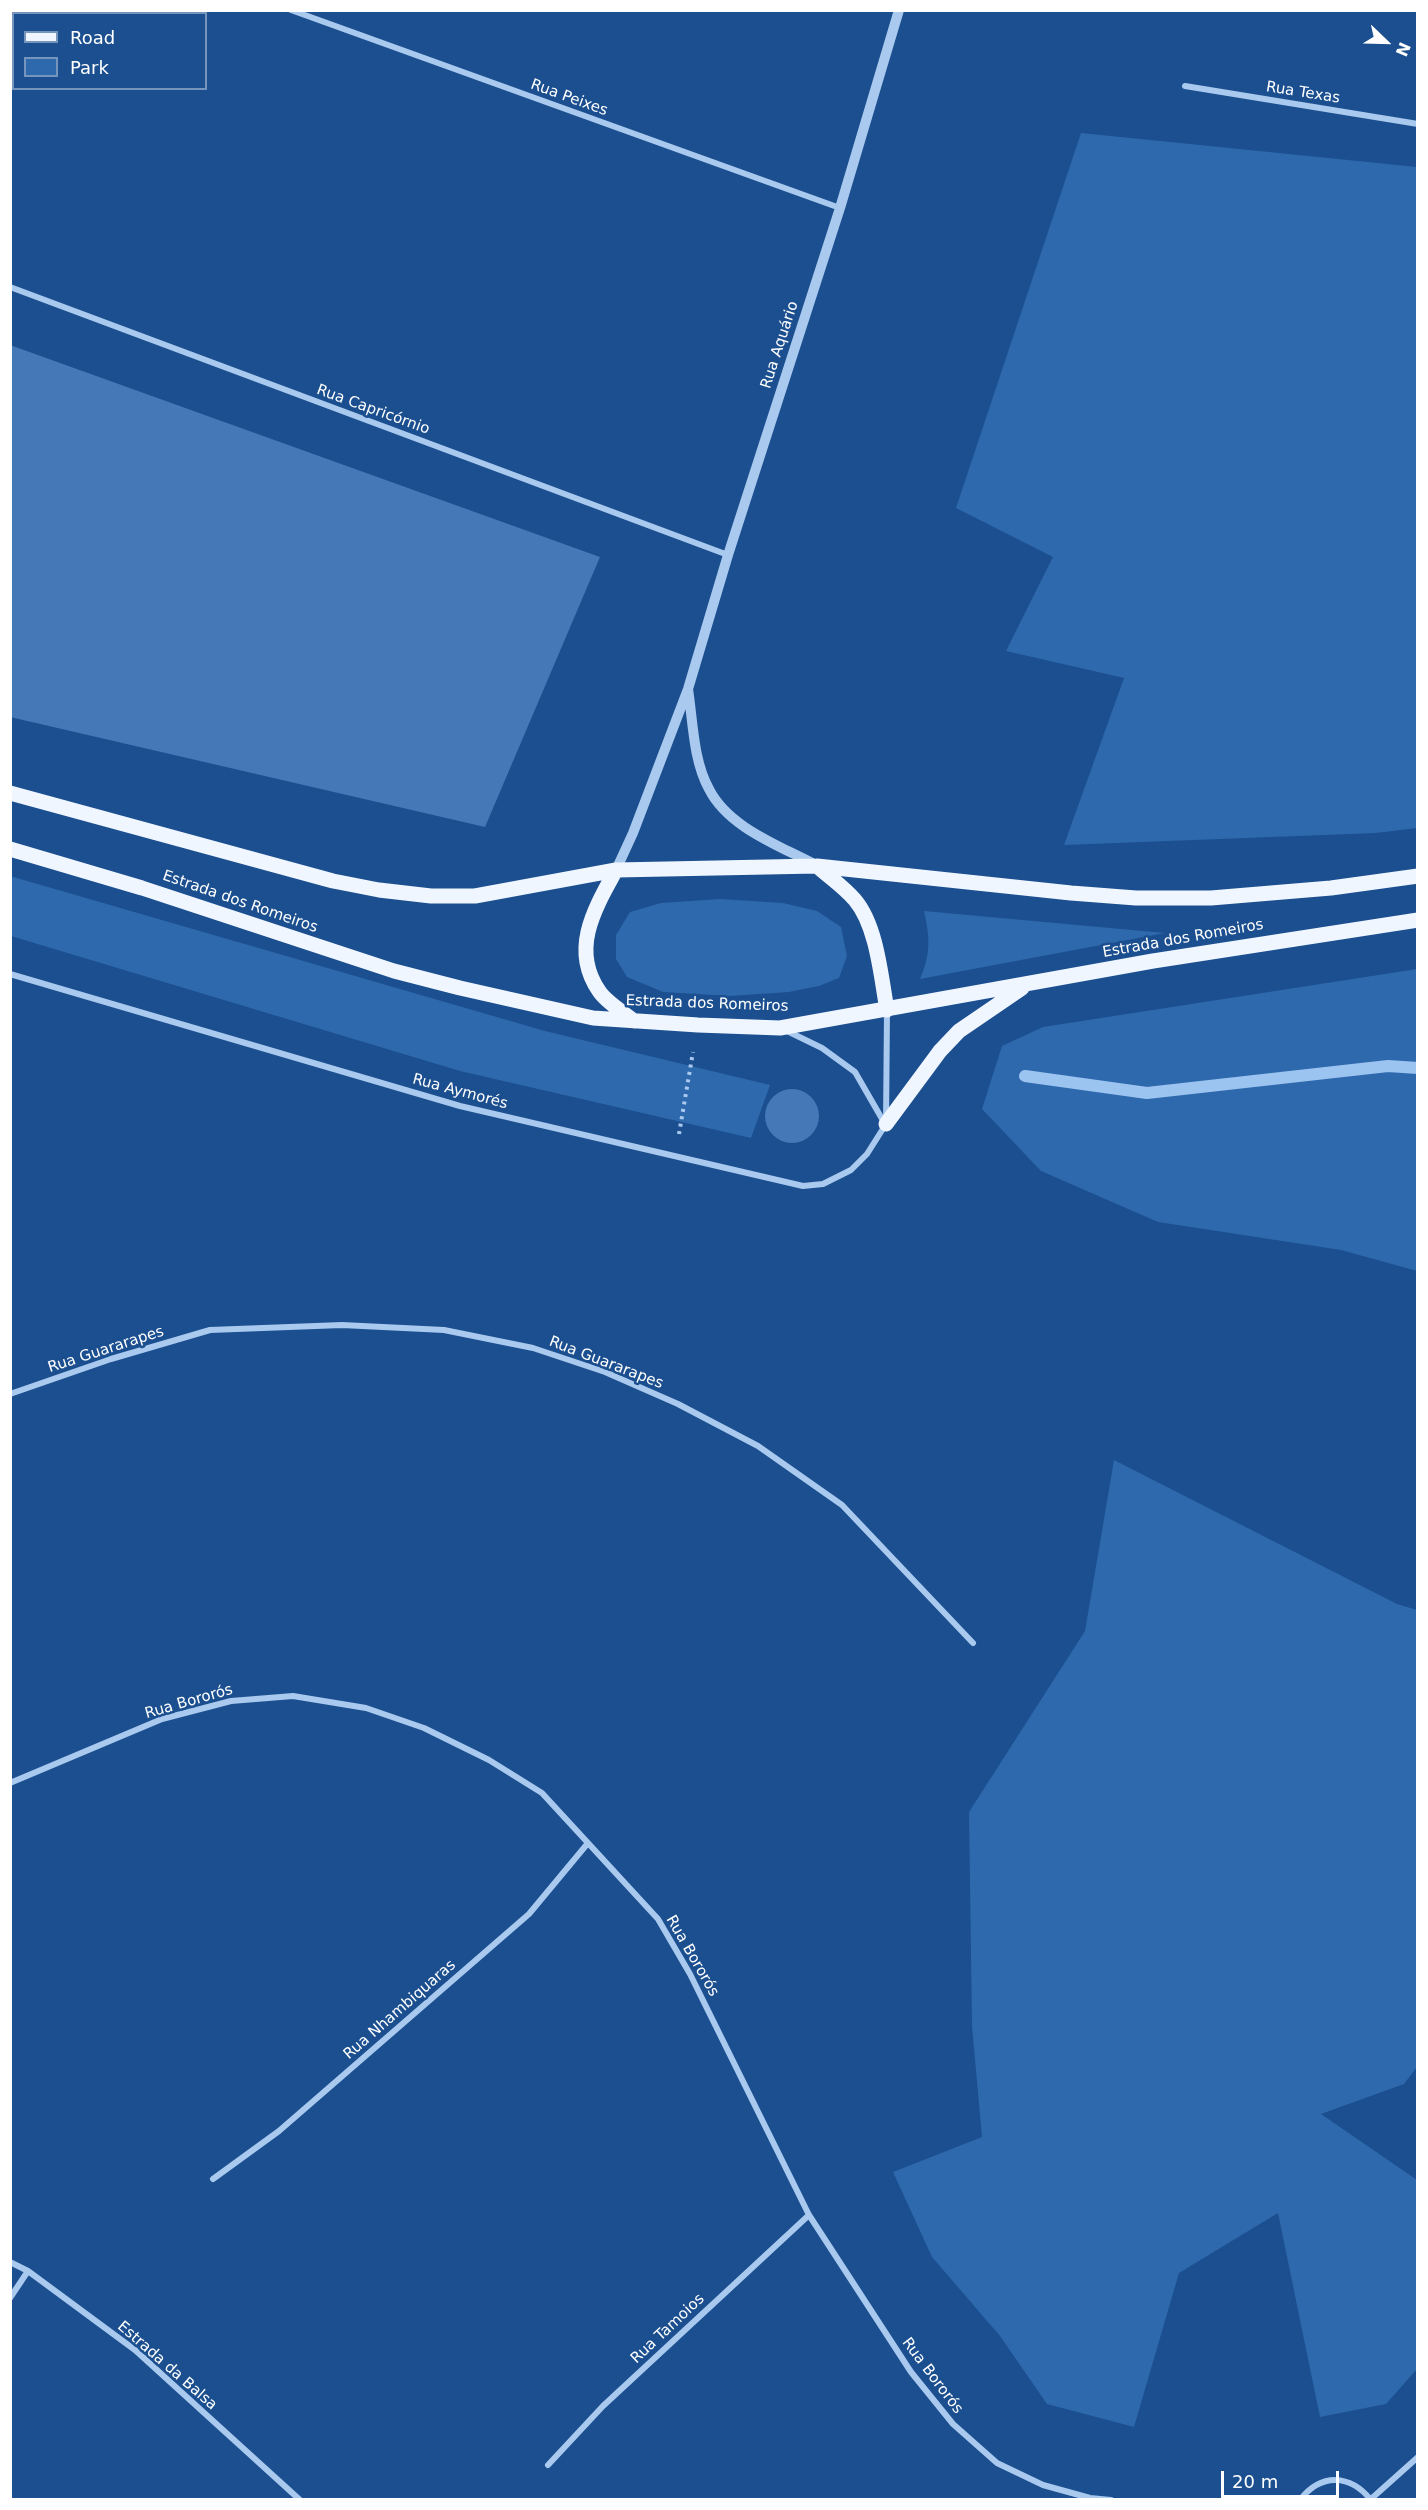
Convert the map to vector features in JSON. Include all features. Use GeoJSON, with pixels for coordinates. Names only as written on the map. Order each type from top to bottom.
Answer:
{"type":"FeatureCollection","features":[{"type":"Feature","properties":{"kind":"main road","name":"Estrada dos Romeiros"},"geometry":{"type":"LineString","coordinates":[[10,793],[333,881],[379,890],[431,896],[475,896],[615,870],[817,866],[1136,898],[1211,898],[1331,888],[1418,876]]}},
{"type":"Feature","properties":{"kind":"main road","name":"Estrada dos Romeiros"},"geometry":{"type":"LineString","coordinates":[[10,849],[142,888],[394,971],[593,1018],[698,1025],[780,1028],[1153,961],[1418,920]]}},
{"type":"Feature","properties":{"kind":"main road"},"geometry":{"type":"LineString","coordinates":[[817,866],[856,900],[869,926],[878,956],[886,1010]]}},
{"type":"Feature","properties":{"kind":"main road"},"geometry":{"type":"LineString","coordinates":[[615,870],[595,909],[586,939],[585,960],[599,991],[634,1021]]}},
{"type":"Feature","properties":{"kind":"main road"},"geometry":{"type":"LineString","coordinates":[[886,1124],[940,1051],[959,1031],[1028,984]]}},
{"type":"Feature","properties":{"kind":"street","name":"Rua Peixes"},"geometry":{"type":"LineString","coordinates":[[291,10],[840,208]]}},
{"type":"Feature","properties":{"kind":"street","name":"Rua Aquário"},"geometry":{"type":"LineString","coordinates":[[615,870],[633,832],[687,689],[840,208],[899,10]]}},
{"type":"Feature","properties":{"kind":"street","name":"Rua Texas"},"geometry":{"type":"LineString","coordinates":[[1185,86],[1418,124]]}},
{"type":"Feature","properties":{"kind":"street","name":"Rua Capricórnio"},"geometry":{"type":"LineString","coordinates":[[10,287],[728,555]]}},
{"type":"Feature","properties":{"kind":"street"},"geometry":{"type":"LineString","coordinates":[[687,689],[698,758],[709,789],[726,813],[759,835],[817,866]]}},
{"type":"Feature","properties":{"kind":"street","name":"Rua Aymorés"},"geometry":{"type":"LineString","coordinates":[[10,974],[460,1106],[782,1183],[802,1186],[822,1184],[850,1170],[867,1154],[886,1124]]}},
{"type":"Feature","properties":{"kind":"street"},"geometry":{"type":"LineString","coordinates":[[886,1010],[886,1124]]}},
{"type":"Feature","properties":{"kind":"street"},"geometry":{"type":"LineString","coordinates":[[780,1028],[822,1048],[855,1072],[886,1124]]}},
{"type":"Feature","properties":{"kind":"street","name":"Rua Guararapes"},"geometry":{"type":"LineString","coordinates":[[10,1394],[111,1359],[210,1330],[342,1325],[444,1330],[533,1348],[605,1372],[678,1404],[758,1446],[842,1505],[973,1642]]}},
{"type":"Feature","properties":{"kind":"street","name":"Rua Bororós"},"geometry":{"type":"LineString","coordinates":[[10,1784],[162,1719],[231,1701],[293,1696],[366,1708],[424,1728],[489,1760],[542,1793],[657,1919],[679,1956],[809,2215],[911,2373],[953,2424],[998,2463],[1034,2481],[1090,2498],[1111,2499]]}},
{"type":"Feature","properties":{"kind":"street","name":"Rua Nhambiquaras"},"geometry":{"type":"LineString","coordinates":[[213,2179],[279,2131],[529,1914],[588,1843]]}},
{"type":"Feature","properties":{"kind":"street","name":"Rua Tamoios"},"geometry":{"type":"LineString","coordinates":[[548,2465],[603,2406],[809,2215]]}},
{"type":"Feature","properties":{"kind":"street","name":"Estrada da Balsa"},"geometry":{"type":"LineString","coordinates":[[10,2262],[28,2271],[135,2350],[300,2499]]}},
{"type":"Feature","properties":{"kind":"street"},"geometry":{"type":"LineString","coordinates":[[10,2298],[28,2271]]}},
{"type":"Feature","properties":{"kind":"street"},"geometry":{"type":"LineString","coordinates":[[1300,2499],[1309,2488],[1322,2482],[1336,2480],[1349,2482],[1362,2489],[1371,2499],[1418,2457]]}},
{"type":"Feature","properties":{"kind":"path"},"geometry":{"type":"LineString","coordinates":[[675,1157],[698,1025]]}},
{"type":"Feature","properties":{"kind":"green space"},"geometry":{"type":"Polygon","coordinates":[[[1081,133],[1417,167],[1417,828],[1376,833],[1064,845],[1124,678],[1006,651],[1053,557],[956,508],[1081,133]]]}},
{"type":"Feature","properties":{"kind":"green space"},"geometry":{"type":"Polygon","coordinates":[[[10,876],[545,1031],[770,1085],[751,1138],[460,1071],[11,936],[10,876]]]}},
{"type":"Feature","properties":{"kind":"green space"},"geometry":{"type":"Polygon","coordinates":[[[720,899],[783,903],[817,911],[841,927],[847,956],[839,978],[819,986],[789,992],[730,996],[663,992],[627,977],[616,959],[616,935],[630,912],[661,903],[720,899]]]}},
{"type":"Feature","properties":{"kind":"green space"},"geometry":{"type":"Polygon","coordinates":[[[924,911],[1165,933],[920,979],[928,945],[924,911]]]}},
{"type":"Feature","properties":{"kind":"green space"},"geometry":{"type":"Polygon","coordinates":[[[1417,969],[1417,1271],[1341,1250],[1158,1222],[1041,1171],[982,1109],[1002,1046],[1043,1027],[1417,969]]]}},
{"type":"Feature","properties":{"kind":"green space"},"geometry":{"type":"Polygon","coordinates":[[[1114,1460],[1397,1604],[1417,1610],[1417,2067],[1404,2084],[1321,2114],[1417,2180],[1417,2369],[1386,2404],[1320,2417],[1278,2213],[1179,2273],[1134,2427],[1047,2404],[1000,2336],[932,2257],[893,2172],[982,2137],[972,2026],[969,1812],[1085,1631],[1114,1460]]]}},
{"type":"Feature","properties":{"kind":"building"},"geometry":{"type":"Polygon","coordinates":[[[10,345],[600,557],[485,827],[10,717],[10,345]]]}},
{"type":"Feature","properties":{"kind":"building"},"geometry":{"type":"Polygon","coordinates":[[[787,1089],[797,1089],[807,1093],[815,1101],[819,1116],[815,1131],[807,1139],[797,1143],[787,1143],[777,1139],[769,1131],[765,1121],[765,1111],[769,1101],[777,1093],[787,1089]]]}},
{"type":"Feature","properties":{"kind":"waterway"},"geometry":{"type":"LineString","coordinates":[[1025,1076],[1147,1093],[1388,1066],[1418,1068]]}}]}
